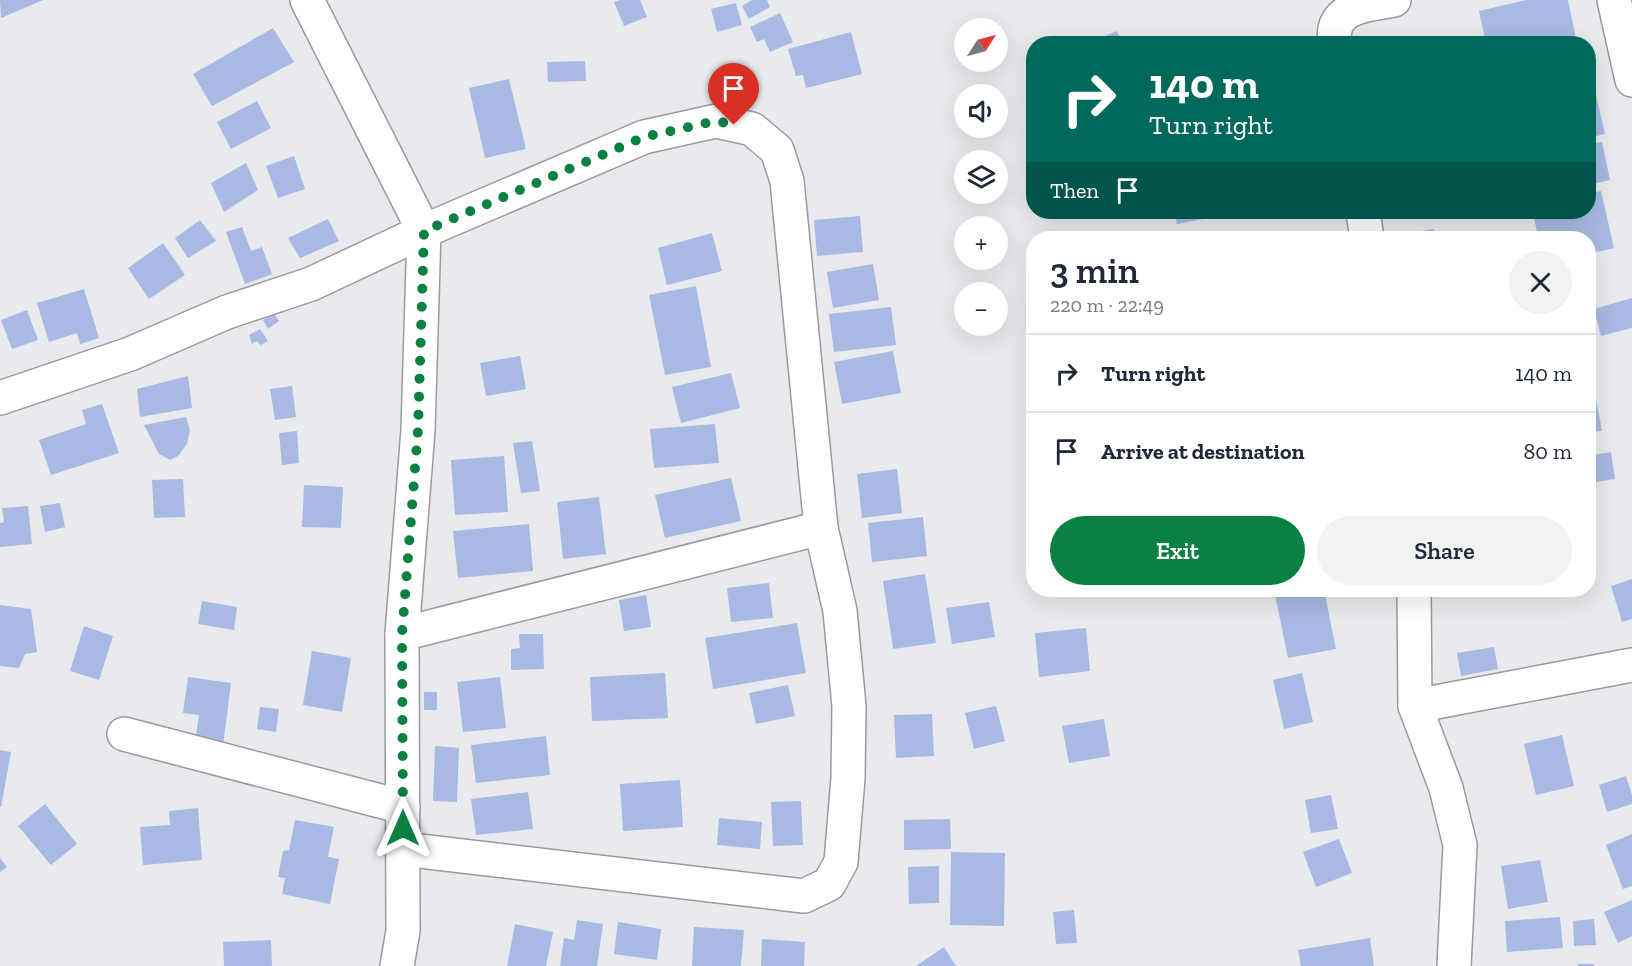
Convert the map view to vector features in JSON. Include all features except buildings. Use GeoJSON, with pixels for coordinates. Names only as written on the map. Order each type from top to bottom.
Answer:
{"type":"FeatureCollection","features":[{"type":"Feature","properties":{"kind":"street"},"geometry":{"type":"LineString","coordinates":[[307,0],[424,231],[418,430],[402,634],[402,931],[397,966]]}},
{"type":"Feature","properties":{"kind":"street"},"geometry":{"type":"LineString","coordinates":[[1334,36],[1335,24],[1354,8],[1394,0]]}},
{"type":"Feature","properties":{"kind":"street"},"geometry":{"type":"LineString","coordinates":[[1614,0],[1632,80]]}},
{"type":"Feature","properties":{"kind":"street"},"geometry":{"type":"LineString","coordinates":[[0,398],[130,354],[227,312],[311,284],[424,231],[644,137],[716,121],[752,129],[777,150],[787,181],[821,528],[840,611],[849,706],[848,778],[841,862],[829,884],[804,896],[403,849]]}},
{"type":"Feature","properties":{"kind":"street"},"geometry":{"type":"LineString","coordinates":[[402,634],[821,528]]}},
{"type":"Feature","properties":{"kind":"street"},"geometry":{"type":"LineString","coordinates":[[1414,597],[1415,706],[1446,788],[1460,845],[1454,966]]}},
{"type":"Feature","properties":{"kind":"street"},"geometry":{"type":"LineString","coordinates":[[1415,706],[1632,664]]}},
{"type":"Feature","properties":{"kind":"street"},"geometry":{"type":"LineString","coordinates":[[124,734],[403,807]]}},
{"type":"Feature","properties":{"kind":"route"},"geometry":{"type":"LineString","coordinates":[[403,828],[402,634],[418,430],[424,231],[644,137],[716,121],[734,125]]}}]}
